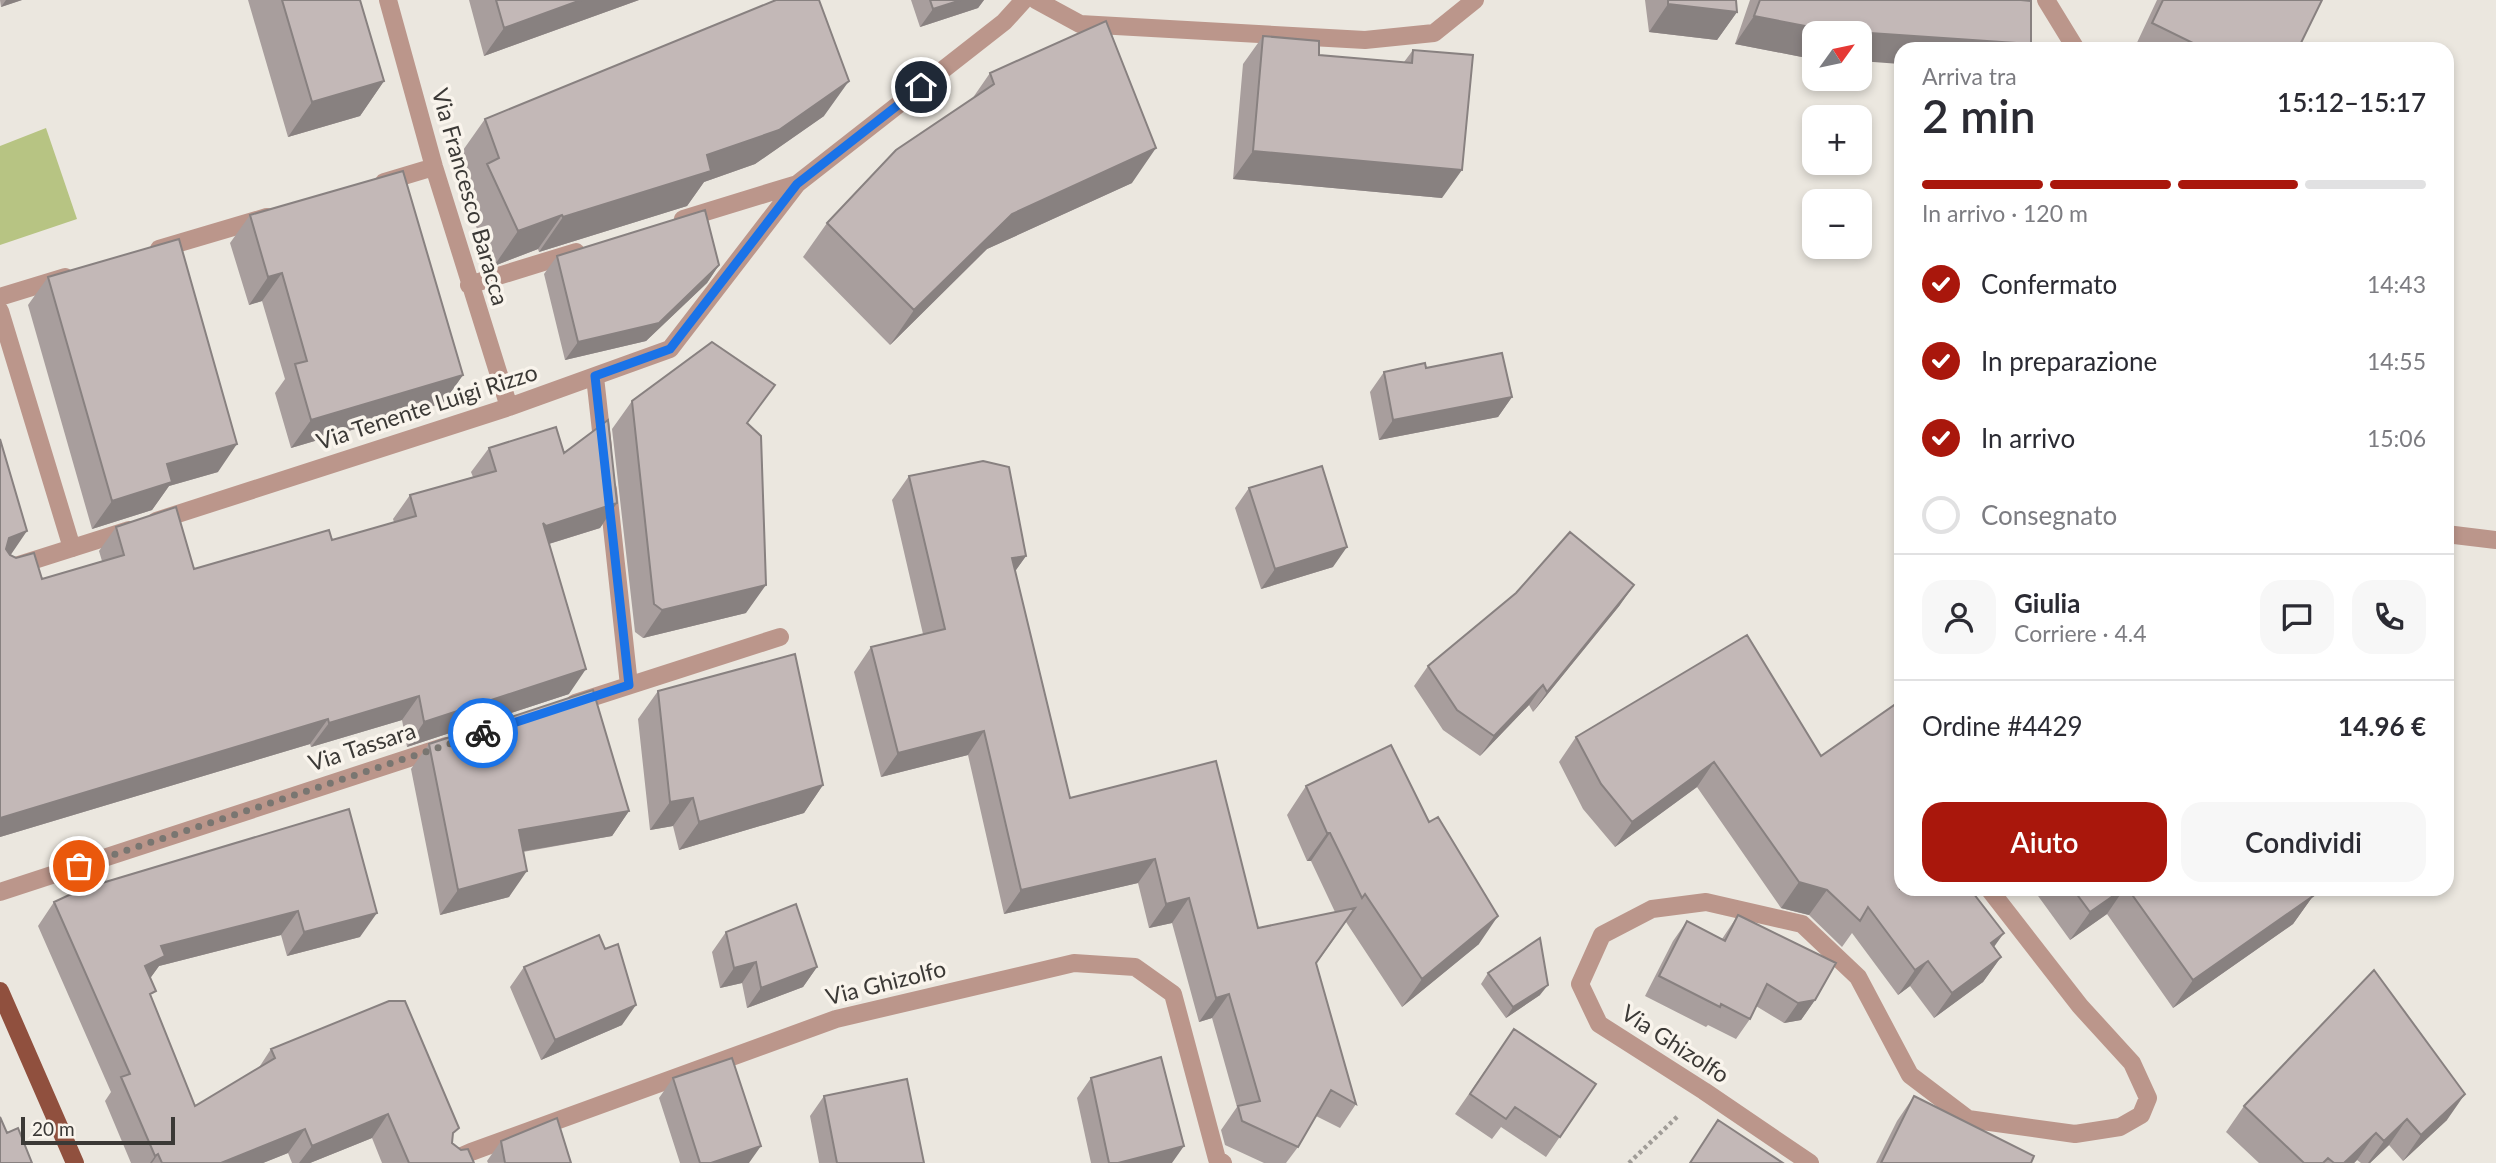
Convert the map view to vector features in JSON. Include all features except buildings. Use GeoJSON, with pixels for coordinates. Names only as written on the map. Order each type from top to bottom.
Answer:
{"type":"FeatureCollection","features":[{"type":"Feature","properties":{"kind":"main road"},"geometry":{"type":"LineString","coordinates":[[0,991],[75,1163]]}},
{"type":"Feature","properties":{"kind":"street","name":"Via Francesco Baracca"},"geometry":{"type":"LineString","coordinates":[[388,0],[434,167],[509,407]]}},
{"type":"Feature","properties":{"kind":"street","name":"Via Tenente Luigi Rizzo"},"geometry":{"type":"LineString","coordinates":[[0,571],[509,407],[670,349],[797,184],[1004,22],[1024,0]]}},
{"type":"Feature","properties":{"kind":"street"},"geometry":{"type":"LineString","coordinates":[[1036,0],[1080,24],[1365,40],[1434,33],[1475,0]]}},
{"type":"Feature","properties":{"kind":"street"},"geometry":{"type":"LineString","coordinates":[[2046,0],[2073,42]]}},
{"type":"Feature","properties":{"kind":"street"},"geometry":{"type":"LineString","coordinates":[[373,185],[434,167]]}},
{"type":"Feature","properties":{"kind":"street","name":"Via Tenente Luigi Rizzo"},"geometry":{"type":"LineString","coordinates":[[666,225],[797,184]]}},
{"type":"Feature","properties":{"kind":"street"},"geometry":{"type":"LineString","coordinates":[[140,254],[282,212]]}},
{"type":"Feature","properties":{"kind":"street"},"geometry":{"type":"LineString","coordinates":[[470,285],[587,249]]}},
{"type":"Feature","properties":{"kind":"street"},"geometry":{"type":"LineString","coordinates":[[0,297],[76,274]]}},
{"type":"Feature","properties":{"kind":"street"},"geometry":{"type":"LineString","coordinates":[[0,311],[72,548]]}},
{"type":"Feature","properties":{"kind":"street"},"geometry":{"type":"LineString","coordinates":[[595,376],[629,685]]}},
{"type":"Feature","properties":{"kind":"street"},"geometry":{"type":"LineString","coordinates":[[2454,535],[2496,540]]}},
{"type":"Feature","properties":{"kind":"street"},"geometry":{"type":"LineString","coordinates":[[564,707],[780,637]]}},
{"type":"Feature","properties":{"kind":"street","name":"Via Tassara"},"geometry":{"type":"LineString","coordinates":[[0,892],[459,741]]}},
{"type":"Feature","properties":{"kind":"street","name":"Via Ghizolfo"},"geometry":{"type":"LineString","coordinates":[[1810,1163],[1599,1024],[1580,984],[1602,935],[1652,909],[1706,902],[1802,924],[1858,977],[1910,1075],[1968,1119],[2075,1134],[2120,1127],[2141,1115],[2148,1098],[2132,1063],[2080,1006],[1994,896]]}},
{"type":"Feature","properties":{"kind":"street","name":"Via Ghizolfo"},"geometry":{"type":"LineString","coordinates":[[446,1163],[836,1019],[1074,963],[1135,967],[1172,994],[1217,1159],[1223,1163]]}},
{"type":"Feature","properties":{"kind":"path"},"geometry":{"type":"LineString","coordinates":[[1629,1163],[1704,1091]]}},
{"type":"Feature","properties":{"kind":"green space"},"geometry":{"type":"Polygon","coordinates":[[[46,128],[77,219],[0,245],[0,146],[46,128]]]}},
{"type":"Feature","properties":{"kind":"way so far"},"geometry":{"type":"LineString","coordinates":[[79,866],[483,733]]}},
{"type":"Feature","properties":{"kind":"route"},"geometry":{"type":"LineString","coordinates":[[483,733],[629,685],[595,376],[670,349],[797,184],[921,87]]}}]}
